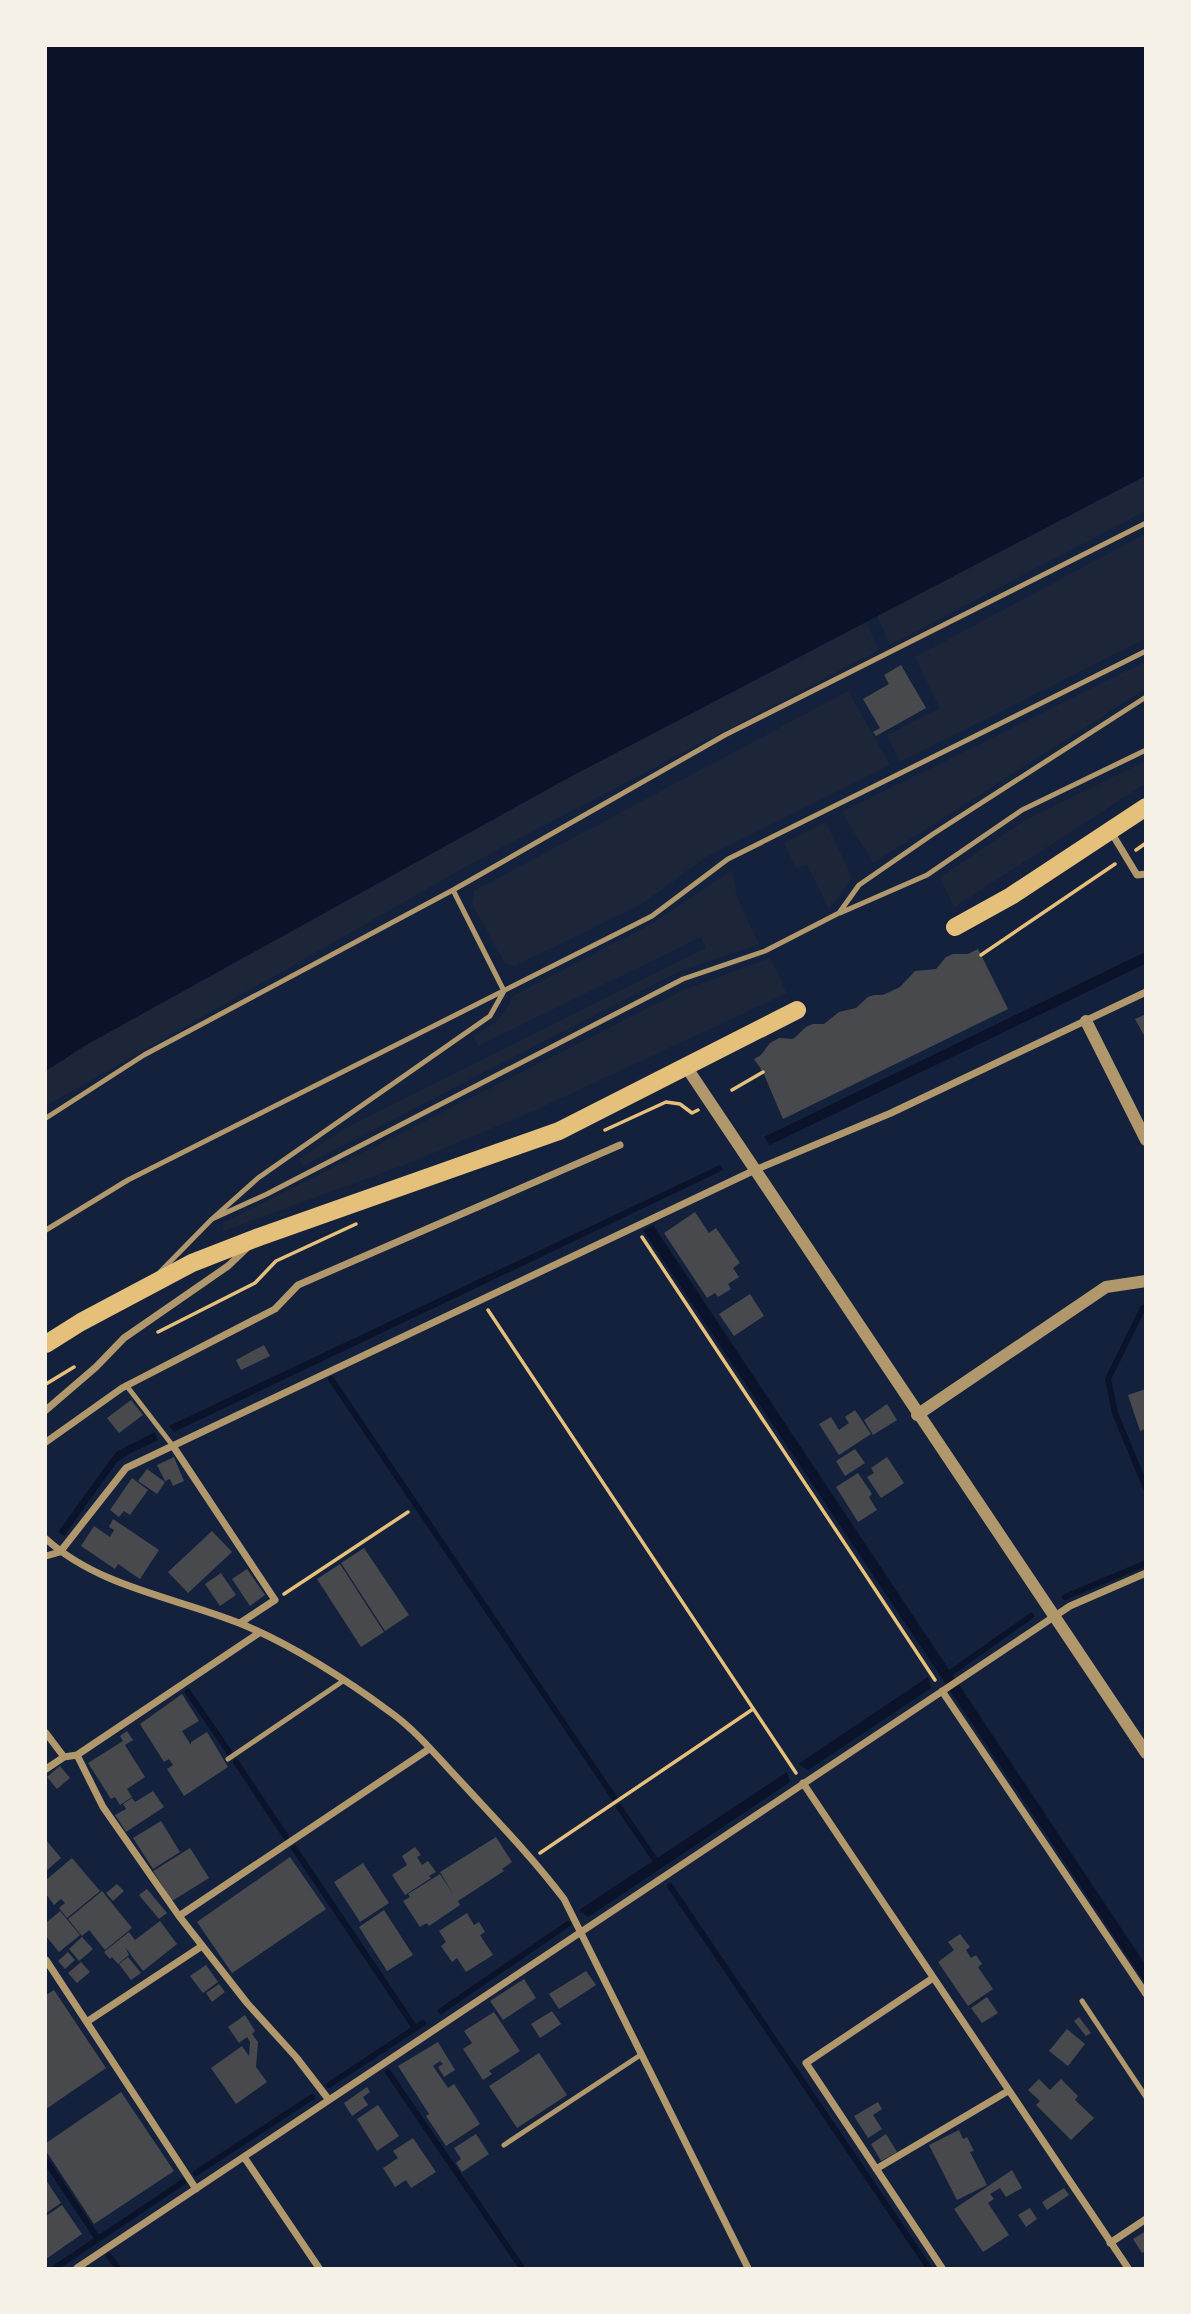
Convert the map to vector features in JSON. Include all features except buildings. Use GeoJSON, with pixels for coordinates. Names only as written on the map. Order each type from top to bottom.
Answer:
{"type":"FeatureCollection","features":[{"type":"Feature","properties":{"kind":"main road"},"geometry":{"type":"LineString","coordinates":[[955,927],[1011,896],[1146,807]]}},
{"type":"Feature","properties":{"kind":"main road"},"geometry":{"type":"LineString","coordinates":[[46,1344],[81,1322],[192,1263],[559,1132],[797,1010]]}},
{"type":"Feature","properties":{"kind":"street"},"geometry":{"type":"LineString","coordinates":[[1111,832],[1137,875],[1146,874]]}},
{"type":"Feature","properties":{"kind":"street"},"geometry":{"type":"LineString","coordinates":[[46,1556],[61,1552],[126,1468],[755,1170],[891,1113],[1146,992]]}},
{"type":"Feature","properties":{"kind":"street"},"geometry":{"type":"LineString","coordinates":[[1086,1021],[1146,1140]]}},
{"type":"Feature","properties":{"kind":"street"},"geometry":{"type":"LineString","coordinates":[[687,1068],[1146,1753]]}},
{"type":"Feature","properties":{"kind":"street"},"geometry":{"type":"LineString","coordinates":[[46,1442],[126,1385],[275,1309],[298,1285],[620,1144]]}},
{"type":"Feature","properties":{"kind":"street"},"geometry":{"type":"LineString","coordinates":[[46,1410],[96,1367],[124,1338],[229,1266],[259,1237]]}},
{"type":"Feature","properties":{"kind":"street"},"geometry":{"type":"LineString","coordinates":[[917,1415],[1106,1287],[1146,1281]]}},
{"type":"Feature","properties":{"kind":"street"},"geometry":{"type":"LineString","coordinates":[[173,1446],[275,1600],[240,1623]]}},
{"type":"Feature","properties":{"kind":"street"},"geometry":{"type":"LineString","coordinates":[[46,1539],[87,1570],[240,1623],[293,1649],[392,1713],[429,1749],[533,1858],[564,1899],[748,2269]]}},
{"type":"Feature","properties":{"kind":"street"},"geometry":{"type":"LineString","coordinates":[[77,2269],[1054,1616],[1070,1606],[1146,1573]]}},
{"type":"Feature","properties":{"kind":"street"},"geometry":{"type":"LineString","coordinates":[[46,1769],[64,1757],[77,1755],[259,1633]]}},
{"type":"Feature","properties":{"kind":"street"},"geometry":{"type":"LineString","coordinates":[[942,1691],[1146,1994]]}},
{"type":"Feature","properties":{"kind":"street"},"geometry":{"type":"LineString","coordinates":[[46,1733],[64,1757]]}},
{"type":"Feature","properties":{"kind":"street"},"geometry":{"type":"LineString","coordinates":[[178,1916],[429,1749]]}},
{"type":"Feature","properties":{"kind":"street"},"geometry":{"type":"LineString","coordinates":[[77,1755],[103,1807],[178,1916],[329,2100]]}},
{"type":"Feature","properties":{"kind":"street"},"geometry":{"type":"LineString","coordinates":[[803,1783],[1128,2269]]}},
{"type":"Feature","properties":{"kind":"street"},"geometry":{"type":"LineString","coordinates":[[88,2021],[202,1946]]}},
{"type":"Feature","properties":{"kind":"street"},"geometry":{"type":"LineString","coordinates":[[46,1960],[196,2189]]}},
{"type":"Feature","properties":{"kind":"street"},"geometry":{"type":"LineString","coordinates":[[933,1978],[806,2063],[942,2269]]}},
{"type":"Feature","properties":{"kind":"street"},"geometry":{"type":"LineString","coordinates":[[876,2169],[1008,2091]]}},
{"type":"Feature","properties":{"kind":"street"},"geometry":{"type":"LineString","coordinates":[[244,2157],[319,2269]]}},
{"type":"Feature","properties":{"kind":"street"},"geometry":{"type":"LineString","coordinates":[[1110,2243],[1146,2219]]}},
{"type":"Feature","properties":{"kind":"lane"},"geometry":{"type":"LineString","coordinates":[[46,1118],[144,1055],[453,890],[725,735],[1146,523]]}},
{"type":"Feature","properties":{"kind":"lane"},"geometry":{"type":"LineString","coordinates":[[46,1230],[128,1180],[652,916],[728,859],[1146,652]]}},
{"type":"Feature","properties":{"kind":"lane"},"geometry":{"type":"LineString","coordinates":[[839,913],[859,885],[933,834],[1146,697]]}},
{"type":"Feature","properties":{"kind":"lane"},"geometry":{"type":"LineString","coordinates":[[212,1219],[279,1188],[683,979],[765,950],[839,913],[927,875],[1022,810],[1146,750]]}},
{"type":"Feature","properties":{"kind":"lane"},"geometry":{"type":"LineString","coordinates":[[453,890],[504,991]]}},
{"type":"Feature","properties":{"kind":"lane"},"geometry":{"type":"LineString","coordinates":[[144,1289],[212,1219],[258,1178],[490,1016],[504,991]]}},
{"type":"Feature","properties":{"kind":"lane"},"geometry":{"type":"LineString","coordinates":[[126,1385],[173,1446]]}},
{"type":"Feature","properties":{"kind":"lane"},"geometry":{"type":"LineString","coordinates":[[228,1759],[343,1681]]}},
{"type":"Feature","properties":{"kind":"lane"},"geometry":{"type":"LineString","coordinates":[[1082,2001],[1146,2097]]}},
{"type":"Feature","properties":{"kind":"lane"},"geometry":{"type":"LineString","coordinates":[[504,2144],[642,2054]]}},
{"type":"Feature","properties":{"kind":"path"},"geometry":{"type":"LineString","coordinates":[[981,956],[1146,843]]}},
{"type":"Feature","properties":{"kind":"path"},"geometry":{"type":"LineString","coordinates":[[732,1090],[763,1072]]}},
{"type":"Feature","properties":{"kind":"path"},"geometry":{"type":"LineString","coordinates":[[594,1136],[666,1102],[680,1104],[692,1113],[698,1110]]}},
{"type":"Feature","properties":{"kind":"path"},"geometry":{"type":"LineString","coordinates":[[156,1333],[255,1283],[276,1261],[363,1220]]}},
{"type":"Feature","properties":{"kind":"path"},"geometry":{"type":"LineString","coordinates":[[635,1227],[942,1691]]}},
{"type":"Feature","properties":{"kind":"path"},"geometry":{"type":"LineString","coordinates":[[481,1300],[803,1783]]}},
{"type":"Feature","properties":{"kind":"path"},"geometry":{"type":"LineString","coordinates":[[46,1384],[79,1364]]}},
{"type":"Feature","properties":{"kind":"path"},"geometry":{"type":"LineString","coordinates":[[275,1600],[408,1512]]}},
{"type":"Feature","properties":{"kind":"path"},"geometry":{"type":"LineString","coordinates":[[533,1858],[753,1709]]}},
{"type":"Feature","properties":{"kind":"shaded area"},"geometry":{"type":"Polygon","coordinates":[[[46,46],[1145,46],[1145,476],[568,778],[86,1045],[46,1071],[46,46]]]}},
{"type":"Feature","properties":{"kind":"shaded area"},"geometry":{"type":"Polygon","coordinates":[[[1145,476],[1145,511],[890,645],[877,616],[1145,476]]]}},
{"type":"Feature","properties":{"kind":"shaded area"},"geometry":{"type":"Polygon","coordinates":[[[1145,534],[1145,639],[900,762],[887,735],[940,708],[915,657],[1145,534]]]}},
{"type":"Feature","properties":{"kind":"shaded area"},"geometry":{"type":"Polygon","coordinates":[[[866,622],[879,650],[474,862],[46,1106],[46,1071],[86,1045],[568,778],[866,622]]]}},
{"type":"Feature","properties":{"kind":"shaded area"},"geometry":{"type":"Polygon","coordinates":[[[1145,662],[1145,689],[873,863],[842,812],[1145,662]]]}},
{"type":"Feature","properties":{"kind":"shaded area"},"geometry":{"type":"Polygon","coordinates":[[[848,691],[890,765],[706,857],[642,904],[515,966],[505,963],[472,904],[474,891],[848,691]]]}},
{"type":"Feature","properties":{"kind":"shaded area"},"geometry":{"type":"Polygon","coordinates":[[[1145,761],[1145,784],[954,907],[940,877],[1024,821],[1145,761]]]}},
{"type":"Feature","properties":{"kind":"shaded area"},"geometry":{"type":"Polygon","coordinates":[[[826,822],[852,878],[829,909],[807,864],[796,869],[784,843],[826,822]]]}},
{"type":"Feature","properties":{"kind":"shaded area"},"geometry":{"type":"Polygon","coordinates":[[[732,870],[737,897],[759,944],[680,971],[303,1166],[299,1159],[344,1129],[706,948],[701,937],[478,1046],[474,1036],[497,1020],[513,996],[653,923],[732,870]]]}},
{"type":"Feature","properties":{"kind":"shaded area"},"geometry":{"type":"Polygon","coordinates":[[[1145,952],[1145,964],[770,1145],[764,1137],[1145,952]]]}},
{"type":"Feature","properties":{"kind":"shaded area"},"geometry":{"type":"Polygon","coordinates":[[[770,958],[787,993],[538,1109],[404,1165],[223,1231],[223,1223],[684,990],[770,958]]]}},
{"type":"Feature","properties":{"kind":"shaded area"},"geometry":{"type":"Polygon","coordinates":[[[720,1165],[723,1170],[715,1174],[174,1432],[169,1426],[720,1165]]]}},
{"type":"Feature","properties":{"kind":"shaded area"},"geometry":{"type":"Polygon","coordinates":[[[653,1225],[1145,1964],[1145,1983],[643,1230],[653,1225]]]}},
{"type":"Feature","properties":{"kind":"shaded area"},"geometry":{"type":"Polygon","coordinates":[[[155,1432],[158,1440],[117,1462],[64,1536],[58,1532],[116,1452],[155,1432]]]}},
{"type":"Feature","properties":{"kind":"shaded area"},"geometry":{"type":"Polygon","coordinates":[[[928,1677],[931,1688],[808,1770],[798,1764],[928,1677]]]}},
{"type":"Feature","properties":{"kind":"shaded area"},"geometry":{"type":"Polygon","coordinates":[[[787,1772],[790,1782],[588,1917],[579,1910],[787,1772]]]}},
{"type":"Feature","properties":{"kind":"waterway"},"geometry":{"type":"LineString","coordinates":[[1146,1308],[1143,1308],[1108,1379],[1115,1413],[1146,1488]]}},
{"type":"Feature","properties":{"kind":"waterway"},"geometry":{"type":"LineString","coordinates":[[331,1379],[615,1799]]}},
{"type":"Feature","properties":{"kind":"waterway"},"geometry":{"type":"LineString","coordinates":[[1065,1597],[1146,1563]]}},
{"type":"Feature","properties":{"kind":"waterway"},"geometry":{"type":"LineString","coordinates":[[946,1676],[1031,1616]]}},
{"type":"Feature","properties":{"kind":"waterway"},"geometry":{"type":"LineString","coordinates":[[188,1692],[229,1752]]}},
{"type":"Feature","properties":{"kind":"waterway"},"geometry":{"type":"LineString","coordinates":[[236,1762],[286,1837]]}},
{"type":"Feature","properties":{"kind":"waterway"},"geometry":{"type":"LineString","coordinates":[[619,1807],[658,1864]]}},
{"type":"Feature","properties":{"kind":"waterway"},"geometry":{"type":"LineString","coordinates":[[294,1848],[415,2028]]}},
{"type":"Feature","properties":{"kind":"waterway"},"geometry":{"type":"LineString","coordinates":[[670,1886],[929,2268]]}},
{"type":"Feature","properties":{"kind":"waterway"},"geometry":{"type":"LineString","coordinates":[[441,2011],[568,1924]]}},
{"type":"Feature","properties":{"kind":"waterway"},"geometry":{"type":"LineString","coordinates":[[329,2085],[423,2023]]}},
{"type":"Feature","properties":{"kind":"waterway"},"geometry":{"type":"LineString","coordinates":[[388,2072],[522,2268]]}},
{"type":"Feature","properties":{"kind":"waterway"},"geometry":{"type":"LineString","coordinates":[[196,2173],[312,2097]]}},
{"type":"Feature","properties":{"kind":"waterway"},"geometry":{"type":"LineString","coordinates":[[46,2161],[98,2239]]}},
{"type":"Feature","properties":{"kind":"waterway"},"geometry":{"type":"LineString","coordinates":[[55,2268],[183,2182]]}},
{"type":"Feature","properties":{"kind":"waterway"},"geometry":{"type":"LineString","coordinates":[[109,2256],[118,2268]]}}]}
